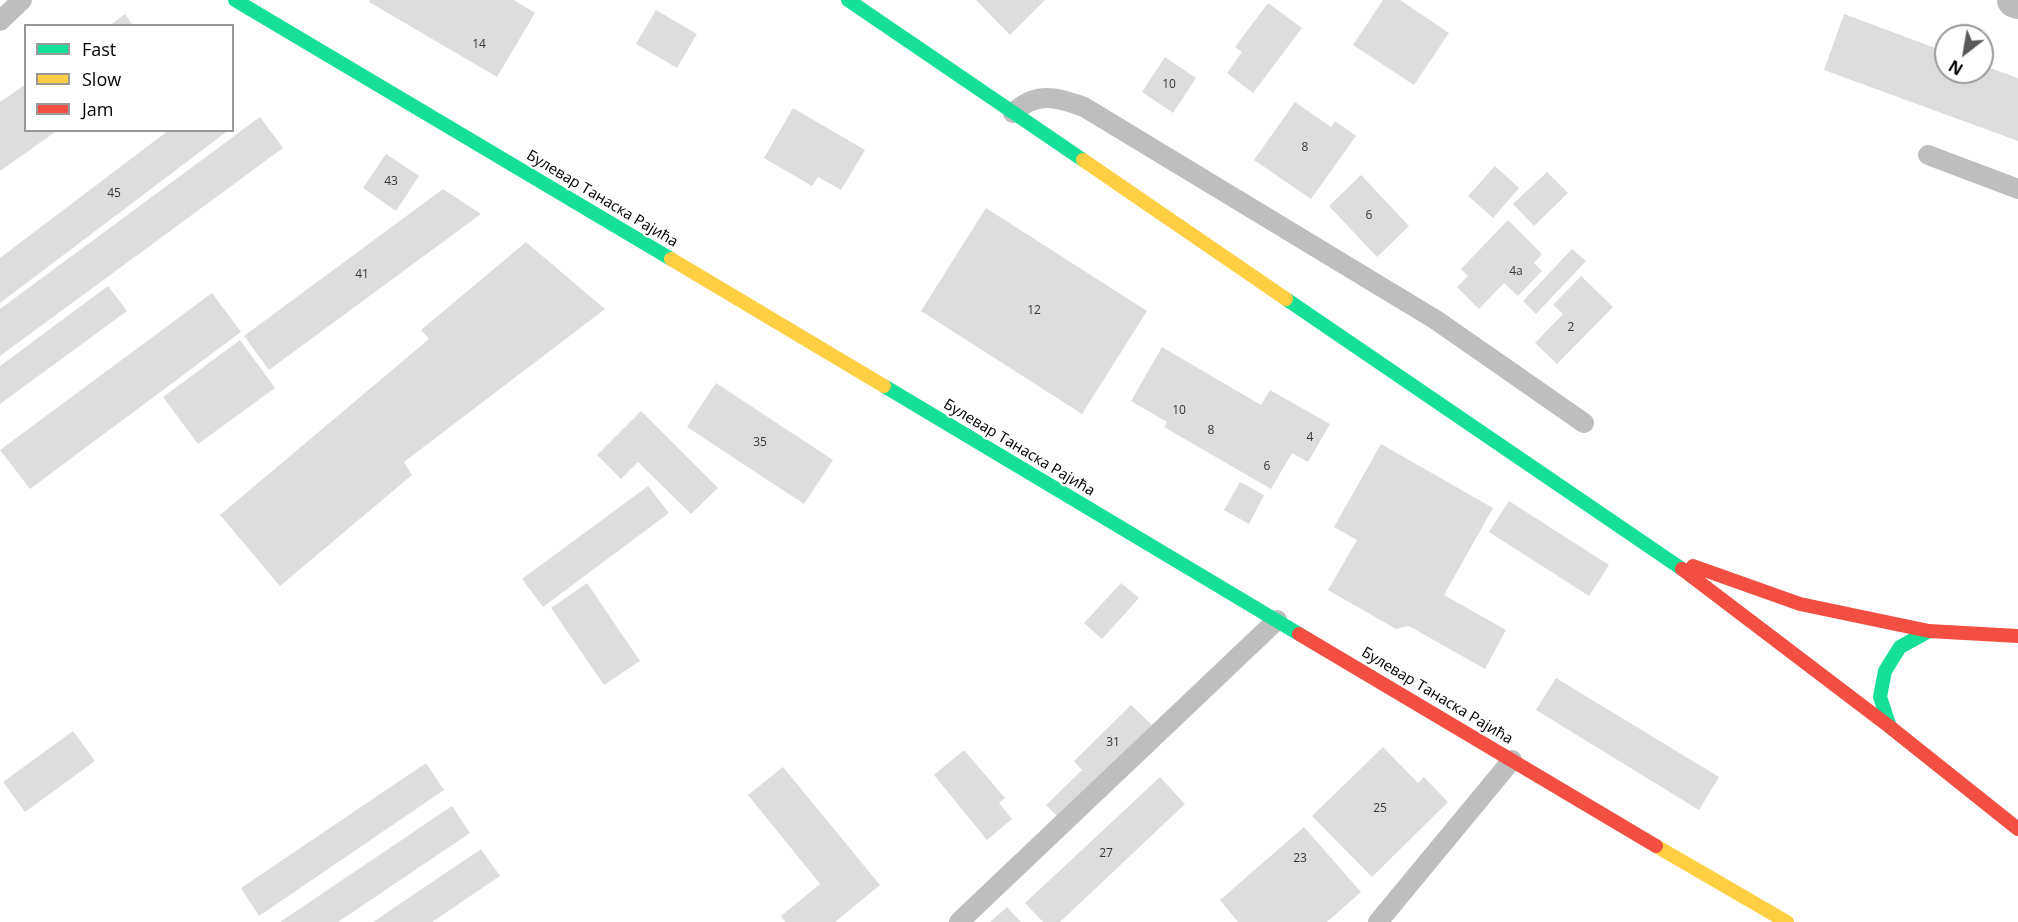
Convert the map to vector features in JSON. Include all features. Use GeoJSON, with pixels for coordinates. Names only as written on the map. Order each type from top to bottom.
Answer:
{"type":"FeatureCollection","features":[{"type":"Feature","properties":{"kind":"street","name":"Булевар Танаска Рајића"},"geometry":{"type":"LineString","coordinates":[[235,0],[1787,922]]}},
{"type":"Feature","properties":{"kind":"street"},"geometry":{"type":"LineString","coordinates":[[848,0],[1664,555],[1890,727],[2018,829]]}},
{"type":"Feature","properties":{"kind":"street"},"geometry":{"type":"LineString","coordinates":[[1664,555],[1800,604],[1929,630],[1960,634],[2018,636]]}},
{"type":"Feature","properties":{"kind":"street"},"geometry":{"type":"LineString","coordinates":[[1890,727],[1880,697],[1885,671],[1900,646],[1929,630]]}},
{"type":"Feature","properties":{"kind":"lane"},"geometry":{"type":"LineString","coordinates":[[0,21],[22,0]]}},
{"type":"Feature","properties":{"kind":"lane"},"geometry":{"type":"LineString","coordinates":[[1013,113],[1028,101],[1040,98],[1069,101],[1084,107],[1436,320],[1584,423]]}},
{"type":"Feature","properties":{"kind":"lane"},"geometry":{"type":"LineString","coordinates":[[1928,155],[2018,189]]}},
{"type":"Feature","properties":{"kind":"lane"},"geometry":{"type":"LineString","coordinates":[[959,922],[1277,620]]}},
{"type":"Feature","properties":{"kind":"lane"},"geometry":{"type":"LineString","coordinates":[[1377,922],[1512,760]]}},
{"type":"Feature","properties":{"kind":"building"},"geometry":{"type":"Polygon","coordinates":[[[370,0],[514,0],[535,13],[497,77],[369,2],[370,0]]]}},
{"type":"Feature","properties":{"kind":"building"},"geometry":{"type":"Polygon","coordinates":[[[976,0],[1045,0],[1010,35],[976,0]]]}},
{"type":"Feature","properties":{"kind":"building"},"geometry":{"type":"Polygon","coordinates":[[[1383,0],[1400,0],[1449,33],[1414,85],[1353,45],[1383,0]]]}},
{"type":"Feature","properties":{"kind":"building"},"geometry":{"type":"Polygon","coordinates":[[[1268,3],[1302,28],[1253,93],[1227,73],[1242,52],[1235,47],[1268,3]]]}},
{"type":"Feature","properties":{"kind":"building"},"geometry":{"type":"Polygon","coordinates":[[[656,10],[697,34],[677,68],[636,44],[656,10]]]}},
{"type":"Feature","properties":{"kind":"building"},"geometry":{"type":"Polygon","coordinates":[[[125,14],[132,24],[112,24],[125,14]]]}},
{"type":"Feature","properties":{"kind":"building"},"geometry":{"type":"Polygon","coordinates":[[[1844,14],[1934,48],[1934,84],[1994,84],[1994,69],[2018,78],[2018,141],[1824,70],[1844,14]]]}},
{"type":"Feature","properties":{"kind":"building"},"geometry":{"type":"Polygon","coordinates":[[[1165,57],[1196,78],[1173,113],[1142,92],[1165,57]]]}},
{"type":"Feature","properties":{"kind":"building"},"geometry":{"type":"Polygon","coordinates":[[[24,85],[24,132],[55,132],[0,171],[0,102],[24,85]]]}},
{"type":"Feature","properties":{"kind":"building"},"geometry":{"type":"Polygon","coordinates":[[[1295,102],[1331,127],[1335,121],[1356,136],[1311,199],[1254,160],[1295,102]]]}},
{"type":"Feature","properties":{"kind":"building"},"geometry":{"type":"Polygon","coordinates":[[[793,108],[865,150],[841,190],[818,177],[812,186],[764,158],[793,108]]]}},
{"type":"Feature","properties":{"kind":"building"},"geometry":{"type":"Polygon","coordinates":[[[260,117],[283,148],[0,356],[0,309],[260,117]]]}},
{"type":"Feature","properties":{"kind":"building"},"geometry":{"type":"Polygon","coordinates":[[[166,132],[226,132],[0,303],[0,258],[166,132]]]}},
{"type":"Feature","properties":{"kind":"building"},"geometry":{"type":"Polygon","coordinates":[[[386,154],[419,176],[396,211],[363,188],[386,154]]]}},
{"type":"Feature","properties":{"kind":"building"},"geometry":{"type":"Polygon","coordinates":[[[1495,166],[1519,188],[1493,218],[1468,196],[1495,166]]]}},
{"type":"Feature","properties":{"kind":"building"},"geometry":{"type":"Polygon","coordinates":[[[1547,172],[1568,193],[1534,226],[1513,204],[1547,172]]]}},
{"type":"Feature","properties":{"kind":"building"},"geometry":{"type":"Polygon","coordinates":[[[1361,175],[1409,226],[1377,257],[1329,206],[1361,175]]]}},
{"type":"Feature","properties":{"kind":"building"},"geometry":{"type":"Polygon","coordinates":[[[443,189],[481,214],[269,370],[244,336],[443,189]]]}},
{"type":"Feature","properties":{"kind":"building"},"geometry":{"type":"Polygon","coordinates":[[[986,208],[1147,311],[1082,414],[921,311],[986,208]]]}},
{"type":"Feature","properties":{"kind":"building"},"geometry":{"type":"Polygon","coordinates":[[[1508,220],[1542,254],[1534,263],[1542,271],[1518,296],[1504,283],[1479,309],[1457,287],[1468,276],[1461,269],[1508,220]]]}},
{"type":"Feature","properties":{"kind":"building"},"geometry":{"type":"Polygon","coordinates":[[[526,242],[605,309],[404,462],[412,475],[280,586],[220,515],[429,339],[421,330],[526,242]]]}},
{"type":"Feature","properties":{"kind":"building"},"geometry":{"type":"Polygon","coordinates":[[[1572,249],[1586,261],[1536,314],[1523,301],[1572,249]]]}},
{"type":"Feature","properties":{"kind":"building"},"geometry":{"type":"Polygon","coordinates":[[[1581,276],[1613,307],[1557,364],[1535,343],[1563,314],[1553,305],[1581,276]]]}},
{"type":"Feature","properties":{"kind":"building"},"geometry":{"type":"Polygon","coordinates":[[[108,286],[127,311],[0,404],[0,366],[108,286]]]}},
{"type":"Feature","properties":{"kind":"building"},"geometry":{"type":"Polygon","coordinates":[[[212,293],[241,332],[30,489],[0,450],[212,293]]]}},
{"type":"Feature","properties":{"kind":"building"},"geometry":{"type":"Polygon","coordinates":[[[240,340],[275,388],[198,444],[163,397],[240,340]]]}},
{"type":"Feature","properties":{"kind":"building"},"geometry":{"type":"Polygon","coordinates":[[[1162,347],[1261,405],[1270,390],[1330,424],[1308,462],[1292,453],[1271,489],[1164,427],[1167,422],[1131,401],[1162,347]]]}},
{"type":"Feature","properties":{"kind":"building"},"geometry":{"type":"Polygon","coordinates":[[[716,383],[833,460],[804,504],[687,427],[716,383]]]}},
{"type":"Feature","properties":{"kind":"building"},"geometry":{"type":"Polygon","coordinates":[[[641,411],[718,488],[691,514],[638,462],[621,479],[597,455],[641,411]]]}},
{"type":"Feature","properties":{"kind":"building"},"geometry":{"type":"Polygon","coordinates":[[[1381,444],[1493,508],[1444,595],[1506,630],[1485,669],[1409,626],[1396,629],[1328,590],[1357,540],[1334,527],[1381,444]]]}},
{"type":"Feature","properties":{"kind":"building"},"geometry":{"type":"Polygon","coordinates":[[[1240,482],[1264,495],[1249,524],[1224,510],[1240,482]]]}},
{"type":"Feature","properties":{"kind":"building"},"geometry":{"type":"Polygon","coordinates":[[[648,486],[669,513],[543,607],[522,579],[648,486]]]}},
{"type":"Feature","properties":{"kind":"building"},"geometry":{"type":"Polygon","coordinates":[[[1509,501],[1609,565],[1589,596],[1489,532],[1509,501]]]}},
{"type":"Feature","properties":{"kind":"building"},"geometry":{"type":"Polygon","coordinates":[[[587,583],[640,661],[604,685],[551,608],[587,583]]]}},
{"type":"Feature","properties":{"kind":"building"},"geometry":{"type":"Polygon","coordinates":[[[1121,583],[1139,598],[1102,639],[1084,623],[1121,583]]]}},
{"type":"Feature","properties":{"kind":"building"},"geometry":{"type":"Polygon","coordinates":[[[1556,678],[1719,777],[1699,810],[1536,710],[1556,678]]]}},
{"type":"Feature","properties":{"kind":"building"},"geometry":{"type":"Polygon","coordinates":[[[1131,705],[1152,725],[1058,817],[1046,805],[1082,770],[1074,761],[1131,705]]]}},
{"type":"Feature","properties":{"kind":"building"},"geometry":{"type":"Polygon","coordinates":[[[73,731],[95,761],[25,812],[3,782],[73,731]]]}},
{"type":"Feature","properties":{"kind":"building"},"geometry":{"type":"Polygon","coordinates":[[[1383,747],[1418,783],[1424,777],[1448,802],[1372,877],[1312,816],[1383,747]]]}},
{"type":"Feature","properties":{"kind":"building"},"geometry":{"type":"Polygon","coordinates":[[[964,750],[1005,798],[999,803],[1012,819],[987,840],[934,775],[964,750]]]}},
{"type":"Feature","properties":{"kind":"building"},"geometry":{"type":"Polygon","coordinates":[[[426,763],[444,790],[259,916],[241,888],[426,763]]]}},
{"type":"Feature","properties":{"kind":"building"},"geometry":{"type":"Polygon","coordinates":[[[783,767],[880,885],[835,922],[785,922],[781,916],[820,884],[748,795],[783,767]]]}},
{"type":"Feature","properties":{"kind":"building"},"geometry":{"type":"Polygon","coordinates":[[[1160,777],[1185,804],[1060,922],[1043,922],[1025,903],[1160,777]]]}},
{"type":"Feature","properties":{"kind":"building"},"geometry":{"type":"Polygon","coordinates":[[[452,806],[470,833],[338,922],[280,922],[452,806]]]}},
{"type":"Feature","properties":{"kind":"building"},"geometry":{"type":"Polygon","coordinates":[[[1304,827],[1361,892],[1327,922],[1238,922],[1220,900],[1304,827]]]}},
{"type":"Feature","properties":{"kind":"building"},"geometry":{"type":"Polygon","coordinates":[[[481,849],[500,876],[432,922],[373,922],[481,849]]]}},
{"type":"Feature","properties":{"kind":"building"},"geometry":{"type":"Polygon","coordinates":[[[1007,907],[1021,922],[990,922],[1007,907]]]}},
{"type":"Feature","properties":{"kind":"traffic: fast"},"geometry":{"type":"LineString","coordinates":[[235,0],[671,259]]}},
{"type":"Feature","properties":{"kind":"traffic: fast"},"geometry":{"type":"LineString","coordinates":[[848,0],[1083,160]]}},
{"type":"Feature","properties":{"kind":"traffic: fast"},"geometry":{"type":"LineString","coordinates":[[1286,299],[1682,569]]}},
{"type":"Feature","properties":{"kind":"traffic: fast"},"geometry":{"type":"LineString","coordinates":[[884,386],[1299,634]]}},
{"type":"Feature","properties":{"kind":"traffic: fast"},"geometry":{"type":"LineString","coordinates":[[1890,727],[1880,697],[1885,671],[1900,647],[1929,631]]}},
{"type":"Feature","properties":{"kind":"traffic: slow"},"geometry":{"type":"LineString","coordinates":[[1083,160],[1286,299]]}},
{"type":"Feature","properties":{"kind":"traffic: slow"},"geometry":{"type":"LineString","coordinates":[[671,259],[884,386]]}},
{"type":"Feature","properties":{"kind":"traffic: slow"},"geometry":{"type":"LineString","coordinates":[[1656,846],[1787,922]]}},
{"type":"Feature","properties":{"kind":"traffic: jam"},"geometry":{"type":"LineString","coordinates":[[1693,566],[1800,604],[1929,631],[2018,636]]}},
{"type":"Feature","properties":{"kind":"traffic: jam"},"geometry":{"type":"LineString","coordinates":[[1682,569],[1890,727],[2018,829]]}},
{"type":"Feature","properties":{"kind":"traffic: jam"},"geometry":{"type":"LineString","coordinates":[[1299,634],[1656,846]]}}]}
